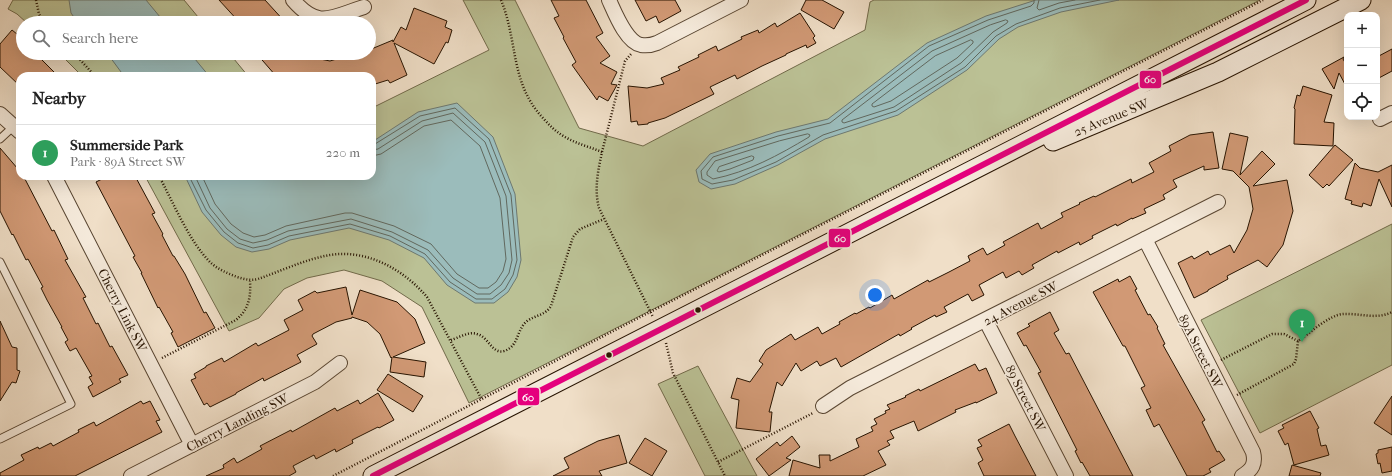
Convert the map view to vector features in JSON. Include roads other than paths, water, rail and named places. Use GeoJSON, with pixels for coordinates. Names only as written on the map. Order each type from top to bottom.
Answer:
{"type":"FeatureCollection","features":[{"type":"Feature","properties":{"kind":"main road","name":"25 Avenue SW"},"geometry":{"type":"LineString","coordinates":[[373,476],[1306,0]]}},
{"type":"Feature","properties":{"kind":"main road","name":"25 Avenue SW"},"geometry":{"type":"LineString","coordinates":[[922,195],[1196,82],[1361,0]]}},
{"type":"Feature","properties":{"kind":"street"},"geometry":{"type":"LineString","coordinates":[[293,0],[310,16]]}},
{"type":"Feature","properties":{"kind":"street"},"geometry":{"type":"LineString","coordinates":[[609,0],[624,30],[638,45],[643,46],[657,43],[742,0]]}},
{"type":"Feature","properties":{"kind":"street"},"geometry":{"type":"LineString","coordinates":[[335,16],[364,7]]}},
{"type":"Feature","properties":{"kind":"street"},"geometry":{"type":"LineString","coordinates":[[0,114],[16,128]]}},
{"type":"Feature","properties":{"kind":"street","name":"Cherry Link SW"},"geometry":{"type":"LineString","coordinates":[[56,180],[192,445]]}},
{"type":"Feature","properties":{"kind":"street","name":"24 Avenue SW"},"geometry":{"type":"LineString","coordinates":[[824,406],[850,388],[1218,202]]}},
{"type":"Feature","properties":{"kind":"street","name":"89A Street SW"},"geometry":{"type":"LineString","coordinates":[[1145,239],[1250,446],[1254,458],[1254,464],[1252,469],[1242,476]]}},
{"type":"Feature","properties":{"kind":"street","name":"89 Street SW"},"geometry":{"type":"LineString","coordinates":[[986,320],[1066,476]]}},
{"type":"Feature","properties":{"kind":"street","name":"Cherry Landing SW"},"geometry":{"type":"LineString","coordinates":[[131,476],[315,382],[340,363]]}},
{"type":"Feature","properties":{"kind":"lane"},"geometry":{"type":"LineString","coordinates":[[0,139],[16,130]]}},
{"type":"Feature","properties":{"kind":"lane"},"geometry":{"type":"LineString","coordinates":[[0,262],[71,404],[0,438]]}},
{"type":"Feature","properties":{"kind":"water"},"geometry":{"type":"Polygon","coordinates":[[[69,0],[146,0],[159,16],[73,16],[71,13],[69,0]]]}},
{"type":"Feature","properties":{"kind":"water"},"geometry":{"type":"Polygon","coordinates":[[[1036,0],[1119,0],[1061,12],[1018,27],[999,39],[967,70],[898,115],[825,139],[778,165],[735,184],[711,189],[699,182],[696,170],[710,154],[776,132],[828,119],[927,43],[986,16],[1036,0]]]}},
{"type":"Feature","properties":{"kind":"water"},"geometry":{"type":"Polygon","coordinates":[[[112,60],[196,60],[206,72],[121,72],[112,60]]]}},
{"type":"Feature","properties":{"kind":"water"},"geometry":{"type":"Polygon","coordinates":[[[457,103],[493,137],[515,194],[521,260],[517,277],[508,292],[494,303],[475,303],[447,285],[424,258],[389,240],[349,228],[290,240],[269,249],[252,252],[236,247],[221,235],[202,212],[187,180],[376,180],[376,139],[418,112],[457,103]]]}},
{"type":"Feature","properties":{"kind":"place","name":"Summerside Park"},"geometry":{"type":"Point","coordinates":[1302,342]}}]}
